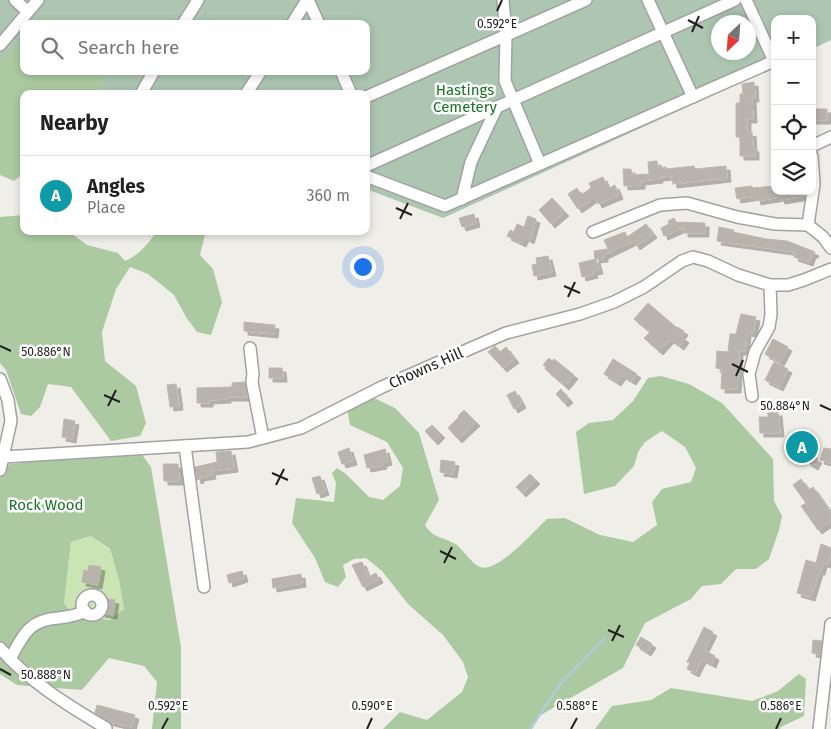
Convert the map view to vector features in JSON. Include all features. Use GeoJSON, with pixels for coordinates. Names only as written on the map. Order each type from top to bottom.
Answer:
{"type":"FeatureCollection","features":[{"type":"Feature","properties":{"kind":"street"},"geometry":{"type":"LineString","coordinates":[[15,0],[28,11]]}},
{"type":"Feature","properties":{"kind":"street"},"geometry":{"type":"LineString","coordinates":[[21,20],[38,0]]}},
{"type":"Feature","properties":{"kind":"street"},"geometry":{"type":"LineString","coordinates":[[186,20],[198,0]]}},
{"type":"Feature","properties":{"kind":"street"},"geometry":{"type":"LineString","coordinates":[[503,0],[506,35],[505,81],[540,164]]}},
{"type":"Feature","properties":{"kind":"street"},"geometry":{"type":"LineString","coordinates":[[370,95],[586,0]]}},
{"type":"Feature","properties":{"kind":"street"},"geometry":{"type":"LineString","coordinates":[[648,0],[694,97]]}},
{"type":"Feature","properties":{"kind":"street"},"geometry":{"type":"LineString","coordinates":[[370,164],[588,68],[735,0]]}},
{"type":"Feature","properties":{"kind":"street"},"geometry":{"type":"LineString","coordinates":[[370,178],[445,206],[774,61],[746,0]]}},
{"type":"Feature","properties":{"kind":"street"},"geometry":{"type":"LineString","coordinates":[[295,20],[311,1]]}},
{"type":"Feature","properties":{"kind":"street"},"geometry":{"type":"LineString","coordinates":[[311,1],[318,20]]}},
{"type":"Feature","properties":{"kind":"street"},"geometry":{"type":"LineString","coordinates":[[0,45],[20,21]]}},
{"type":"Feature","properties":{"kind":"street"},"geometry":{"type":"LineString","coordinates":[[143,90],[152,75]]}},
{"type":"Feature","properties":{"kind":"street"},"geometry":{"type":"LineString","coordinates":[[249,90],[258,75]]}},
{"type":"Feature","properties":{"kind":"street"},"geometry":{"type":"LineString","coordinates":[[343,75],[350,90]]}},
{"type":"Feature","properties":{"kind":"street"},"geometry":{"type":"LineString","coordinates":[[462,199],[471,162],[497,107]]}},
{"type":"Feature","properties":{"kind":"street"},"geometry":{"type":"LineString","coordinates":[[816,144],[831,137]]}},
{"type":"Feature","properties":{"kind":"street"},"geometry":{"type":"LineString","coordinates":[[808,224],[812,195]]}},
{"type":"Feature","properties":{"kind":"street"},"geometry":{"type":"LineString","coordinates":[[593,232],[660,205],[687,203],[737,217],[775,224],[808,224],[823,237],[831,248]]}},
{"type":"Feature","properties":{"kind":"street","name":"Chowns Hill"},"geometry":{"type":"LineString","coordinates":[[4,457],[248,442],[300,428],[382,387],[506,333],[580,314],[614,302],[644,287],[682,261],[693,257],[708,261],[738,275],[770,285],[788,285],[831,269]]}},
{"type":"Feature","properties":{"kind":"street"},"geometry":{"type":"LineString","coordinates":[[752,396],[749,374],[755,352],[768,327],[771,314],[770,285]]}},
{"type":"Feature","properties":{"kind":"street"},"geometry":{"type":"LineString","coordinates":[[250,348],[252,382],[263,438]]}},
{"type":"Feature","properties":{"kind":"street"},"geometry":{"type":"LineString","coordinates":[[0,378],[8,400],[11,421],[0,470]]}},
{"type":"Feature","properties":{"kind":"street"},"geometry":{"type":"LineString","coordinates":[[184,446],[204,587]]}},
{"type":"Feature","properties":{"kind":"street"},"geometry":{"type":"LineString","coordinates":[[10,659],[26,632],[38,622],[46,618],[78,615],[85,611]]}},
{"type":"Feature","properties":{"kind":"street"},"geometry":{"type":"LineString","coordinates":[[819,729],[831,624]]}},
{"type":"Feature","properties":{"kind":"street"},"geometry":{"type":"LineString","coordinates":[[0,648],[36,682],[106,728]]}},
{"type":"Feature","properties":{"kind":"green space"},"geometry":{"type":"Polygon","coordinates":[[[0,0],[46,0],[146,20],[20,20],[20,75],[108,75],[98,90],[20,90],[20,176],[14,181],[0,175],[0,0]]]}},
{"type":"Feature","properties":{"kind":"green space","name":"Hastings Cemetery"},"geometry":{"type":"Polygon","coordinates":[[[0,0],[831,0],[831,40],[816,47],[816,15],[771,15],[771,69],[443,218],[370,191],[370,90],[98,90],[108,75],[370,75],[370,20],[52,20],[43,16],[40,20],[20,20],[20,41],[0,63],[0,0]]]}},
{"type":"Feature","properties":{"kind":"green space"},"geometry":{"type":"Polygon","coordinates":[[[20,215],[20,235],[73,235],[87,245],[118,253],[125,261],[143,249],[154,235],[205,235],[200,255],[213,269],[222,302],[211,335],[197,332],[174,295],[148,274],[130,267],[116,289],[102,332],[105,361],[136,386],[146,423],[140,436],[111,441],[71,387],[48,384],[40,407],[31,416],[21,414],[6,370],[0,363],[0,217],[20,215]]]}},
{"type":"Feature","properties":{"kind":"green space"},"geometry":{"type":"Polygon","coordinates":[[[661,376],[689,384],[722,403],[773,459],[774,501],[782,516],[769,559],[756,569],[736,569],[721,584],[702,586],[691,599],[645,623],[623,668],[539,716],[532,729],[383,729],[400,712],[427,720],[462,692],[468,677],[463,662],[443,635],[408,604],[382,571],[366,558],[354,559],[343,565],[346,577],[338,587],[325,582],[315,558],[292,523],[296,498],[334,502],[336,483],[332,473],[337,468],[346,474],[369,497],[383,500],[400,486],[403,468],[387,442],[350,425],[347,408],[374,398],[395,408],[419,433],[439,500],[425,525],[435,535],[457,545],[477,565],[487,567],[506,558],[547,519],[565,518],[600,535],[633,542],[657,525],[652,502],[662,489],[691,482],[696,468],[685,447],[662,431],[645,442],[638,452],[634,466],[615,486],[584,494],[576,432],[589,423],[613,420],[633,401],[648,378],[661,376]]]}},
{"type":"Feature","properties":{"kind":"green space","name":"Rock Wood"},"geometry":{"type":"Polygon","coordinates":[[[140,452],[151,467],[181,647],[181,729],[152,729],[157,682],[144,666],[109,658],[82,690],[17,685],[0,674],[0,468],[11,464],[140,452]],[[91,536],[71,542],[64,603],[73,612],[91,618],[110,620],[124,609],[119,580],[110,549],[91,536]]]}},
{"type":"Feature","properties":{"kind":"green space"},"geometry":{"type":"Polygon","coordinates":[[[91,536],[110,550],[119,580],[124,609],[110,620],[91,618],[78,614],[73,612],[64,603],[71,542],[91,536]]]}},
{"type":"Feature","properties":{"kind":"green space"},"geometry":{"type":"Polygon","coordinates":[[[799,674],[806,679],[804,716],[780,729],[595,729],[612,706],[651,700],[671,688],[752,701],[778,691],[799,674]]]}},
{"type":"Feature","properties":{"kind":"building"},"geometry":{"type":"Polygon","coordinates":[[[754,82],[755,98],[752,98],[753,119],[747,119],[747,133],[752,132],[755,156],[740,156],[740,137],[736,137],[736,103],[740,103],[740,94],[743,94],[742,84],[754,82]]]}},
{"type":"Feature","properties":{"kind":"building"},"geometry":{"type":"Polygon","coordinates":[[[816,109],[827,109],[827,120],[816,120],[816,109]]]}},
{"type":"Feature","properties":{"kind":"building"},"geometry":{"type":"Polygon","coordinates":[[[657,161],[658,168],[666,167],[666,169],[694,166],[695,169],[726,166],[727,178],[673,184],[672,176],[659,177],[659,179],[641,181],[641,185],[624,186],[623,169],[631,169],[632,175],[649,174],[648,162],[657,161]]]}},
{"type":"Feature","properties":{"kind":"building"},"geometry":{"type":"Polygon","coordinates":[[[603,177],[608,189],[615,185],[619,195],[598,204],[595,197],[578,209],[568,194],[577,188],[581,195],[591,188],[589,183],[603,177]]]}},
{"type":"Feature","properties":{"kind":"building"},"geometry":{"type":"Polygon","coordinates":[[[771,186],[771,195],[805,196],[781,200],[780,197],[757,201],[756,196],[737,199],[735,188],[771,186]]]}},
{"type":"Feature","properties":{"kind":"building"},"geometry":{"type":"Polygon","coordinates":[[[552,198],[565,212],[551,224],[539,210],[552,198]]]}},
{"type":"Feature","properties":{"kind":"building"},"geometry":{"type":"Polygon","coordinates":[[[474,214],[476,223],[462,227],[459,218],[474,214]]]}},
{"type":"Feature","properties":{"kind":"building"},"geometry":{"type":"Polygon","coordinates":[[[528,216],[536,219],[530,240],[525,237],[522,243],[507,236],[510,230],[514,232],[517,224],[524,227],[528,216]]]}},
{"type":"Feature","properties":{"kind":"building"},"geometry":{"type":"Polygon","coordinates":[[[674,218],[676,222],[705,223],[705,233],[684,233],[684,227],[664,236],[661,228],[669,224],[668,221],[674,218]]]}},
{"type":"Feature","properties":{"kind":"building"},"geometry":{"type":"Polygon","coordinates":[[[646,224],[653,234],[636,246],[633,241],[604,255],[604,258],[595,259],[594,251],[608,249],[604,240],[625,232],[627,237],[646,224]]]}},
{"type":"Feature","properties":{"kind":"building"},"geometry":{"type":"Polygon","coordinates":[[[719,227],[766,239],[787,241],[815,252],[812,254],[809,262],[794,257],[796,252],[717,241],[719,227]]]}},
{"type":"Feature","properties":{"kind":"building"},"geometry":{"type":"Polygon","coordinates":[[[548,256],[552,272],[534,276],[532,265],[537,264],[536,258],[548,256]]]}},
{"type":"Feature","properties":{"kind":"building"},"geometry":{"type":"Polygon","coordinates":[[[596,259],[599,270],[593,271],[594,274],[582,277],[579,263],[596,259]]]}},
{"type":"Feature","properties":{"kind":"building"},"geometry":{"type":"Polygon","coordinates":[[[648,303],[677,328],[684,331],[681,336],[685,339],[680,346],[670,339],[659,351],[644,338],[650,332],[634,319],[648,303]]]}},
{"type":"Feature","properties":{"kind":"building"},"geometry":{"type":"Polygon","coordinates":[[[741,314],[756,317],[753,333],[747,332],[745,351],[739,351],[737,389],[721,389],[722,369],[716,368],[717,351],[728,352],[730,334],[736,334],[741,314]]]}},
{"type":"Feature","properties":{"kind":"building"},"geometry":{"type":"Polygon","coordinates":[[[244,322],[275,325],[274,334],[244,331],[244,322]]]}},
{"type":"Feature","properties":{"kind":"building"},"geometry":{"type":"Polygon","coordinates":[[[773,339],[788,347],[780,362],[765,354],[773,339]]]}},
{"type":"Feature","properties":{"kind":"building"},"geometry":{"type":"Polygon","coordinates":[[[495,346],[500,352],[506,347],[515,359],[503,368],[488,352],[495,346]]]}},
{"type":"Feature","properties":{"kind":"building"},"geometry":{"type":"Polygon","coordinates":[[[549,358],[552,361],[554,359],[574,375],[565,386],[545,369],[546,367],[543,365],[549,358]]]}},
{"type":"Feature","properties":{"kind":"building"},"geometry":{"type":"Polygon","coordinates":[[[613,359],[637,374],[632,381],[622,375],[617,382],[604,374],[613,359]]]}},
{"type":"Feature","properties":{"kind":"building"},"geometry":{"type":"Polygon","coordinates":[[[774,362],[788,369],[779,387],[765,380],[774,362]]]}},
{"type":"Feature","properties":{"kind":"building"},"geometry":{"type":"Polygon","coordinates":[[[269,368],[282,368],[283,378],[269,378],[269,368]]]}},
{"type":"Feature","properties":{"kind":"building"},"geometry":{"type":"Polygon","coordinates":[[[245,382],[247,397],[227,397],[227,399],[209,400],[209,403],[197,403],[197,388],[232,387],[232,383],[245,382]]]}},
{"type":"Feature","properties":{"kind":"building"},"geometry":{"type":"Polygon","coordinates":[[[176,384],[179,406],[170,407],[167,385],[176,384]]]}},
{"type":"Feature","properties":{"kind":"building"},"geometry":{"type":"Polygon","coordinates":[[[561,389],[569,399],[564,403],[556,394],[561,389]]]}},
{"type":"Feature","properties":{"kind":"building"},"geometry":{"type":"Polygon","coordinates":[[[515,391],[522,404],[514,409],[507,395],[515,391]]]}},
{"type":"Feature","properties":{"kind":"building"},"geometry":{"type":"Polygon","coordinates":[[[464,410],[476,422],[458,439],[448,428],[464,410]]]}},
{"type":"Feature","properties":{"kind":"building"},"geometry":{"type":"Polygon","coordinates":[[[768,412],[778,412],[780,433],[760,433],[759,417],[768,417],[768,412]]]}},
{"type":"Feature","properties":{"kind":"building"},"geometry":{"type":"Polygon","coordinates":[[[64,419],[75,421],[72,439],[62,437],[64,419]]]}},
{"type":"Feature","properties":{"kind":"building"},"geometry":{"type":"Polygon","coordinates":[[[432,425],[441,434],[434,441],[425,431],[432,425]]]}},
{"type":"Feature","properties":{"kind":"building"},"geometry":{"type":"Polygon","coordinates":[[[796,437],[809,438],[808,457],[795,456],[796,437]]]}},
{"type":"Feature","properties":{"kind":"building"},"geometry":{"type":"Polygon","coordinates":[[[349,448],[353,461],[342,464],[338,452],[349,448]]]}},
{"type":"Feature","properties":{"kind":"building"},"geometry":{"type":"Polygon","coordinates":[[[824,448],[831,449],[831,463],[820,460],[824,448]]]}},
{"type":"Feature","properties":{"kind":"building"},"geometry":{"type":"Polygon","coordinates":[[[385,449],[388,461],[382,463],[383,465],[367,468],[364,455],[385,449]]]}},
{"type":"Feature","properties":{"kind":"building"},"geometry":{"type":"Polygon","coordinates":[[[231,451],[234,468],[211,471],[212,475],[200,477],[197,480],[195,467],[217,462],[216,452],[231,451]]]}},
{"type":"Feature","properties":{"kind":"building"},"geometry":{"type":"Polygon","coordinates":[[[810,455],[818,459],[814,466],[807,462],[810,455]]]}},
{"type":"Feature","properties":{"kind":"building"},"geometry":{"type":"Polygon","coordinates":[[[441,460],[455,462],[453,474],[440,472],[441,460]]]}},
{"type":"Feature","properties":{"kind":"building"},"geometry":{"type":"Polygon","coordinates":[[[163,464],[178,464],[179,481],[164,481],[163,464]]]}},
{"type":"Feature","properties":{"kind":"building"},"geometry":{"type":"Polygon","coordinates":[[[530,474],[536,480],[522,493],[516,487],[530,474]]]}},
{"type":"Feature","properties":{"kind":"building"},"geometry":{"type":"Polygon","coordinates":[[[320,476],[325,491],[317,494],[312,478],[320,476]]]}},
{"type":"Feature","properties":{"kind":"building"},"geometry":{"type":"Polygon","coordinates":[[[801,479],[809,490],[813,487],[831,513],[831,521],[818,530],[801,506],[806,503],[793,485],[801,479]]]}},
{"type":"Feature","properties":{"kind":"building"},"geometry":{"type":"Polygon","coordinates":[[[821,544],[831,548],[828,564],[823,563],[811,597],[797,593],[806,560],[816,563],[821,544]]]}},
{"type":"Feature","properties":{"kind":"building"},"geometry":{"type":"Polygon","coordinates":[[[362,562],[368,577],[376,573],[379,579],[363,587],[352,565],[362,562]]]}},
{"type":"Feature","properties":{"kind":"building"},"geometry":{"type":"Polygon","coordinates":[[[89,565],[101,567],[98,585],[82,582],[84,570],[88,571],[89,565]]]}},
{"type":"Feature","properties":{"kind":"building"},"geometry":{"type":"Polygon","coordinates":[[[242,571],[244,578],[229,583],[227,575],[242,571]]]}},
{"type":"Feature","properties":{"kind":"building"},"geometry":{"type":"Polygon","coordinates":[[[301,574],[302,583],[273,588],[272,579],[301,574]]]}},
{"type":"Feature","properties":{"kind":"building"},"geometry":{"type":"Polygon","coordinates":[[[103,598],[115,600],[113,615],[101,613],[103,598]]]}},
{"type":"Feature","properties":{"kind":"building"},"geometry":{"type":"Polygon","coordinates":[[[704,627],[713,632],[704,650],[715,656],[712,664],[702,659],[695,673],[687,669],[690,663],[687,662],[704,627]]]}},
{"type":"Feature","properties":{"kind":"building"},"geometry":{"type":"Polygon","coordinates":[[[641,637],[652,644],[647,652],[636,645],[641,637]]]}},
{"type":"Feature","properties":{"kind":"building"},"geometry":{"type":"Polygon","coordinates":[[[813,640],[822,641],[820,654],[812,653],[813,640]]]}},
{"type":"Feature","properties":{"kind":"building"},"geometry":{"type":"Polygon","coordinates":[[[97,705],[135,715],[132,727],[110,722],[95,713],[97,705]]]}},
{"type":"Feature","properties":{"kind":"waterway"},"geometry":{"type":"LineString","coordinates":[[530,729],[561,683],[604,639]]}},
{"type":"Feature","properties":{"kind":"place","name":"Angles"},"geometry":{"type":"Point","coordinates":[802,447]}}]}
